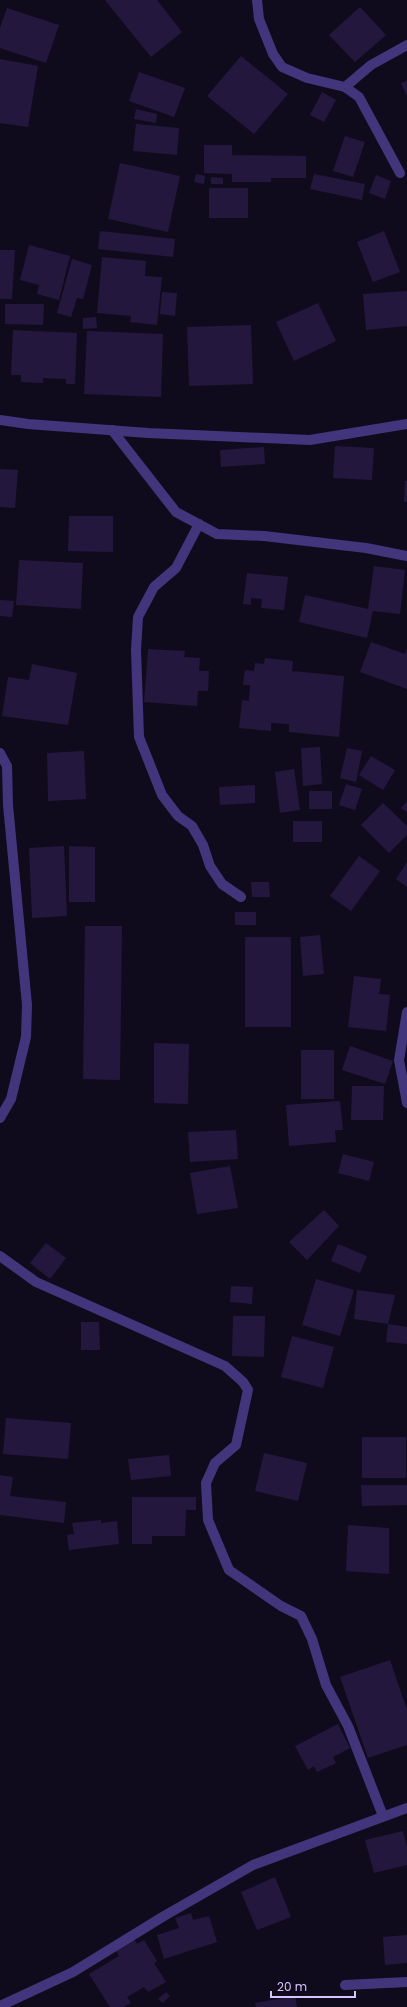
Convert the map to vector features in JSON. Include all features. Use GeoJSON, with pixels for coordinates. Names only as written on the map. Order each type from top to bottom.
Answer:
{"type":"FeatureCollection","features":[{"type":"Feature","properties":{"kind":"street"},"geometry":{"type":"LineString","coordinates":[[258,0],[259,19],[273,54],[282,67],[307,78],[345,87],[359,97],[400,173]]}},
{"type":"Feature","properties":{"kind":"street"},"geometry":{"type":"LineString","coordinates":[[345,87],[371,65],[407,45]]}},
{"type":"Feature","properties":{"kind":"street"},"geometry":{"type":"LineString","coordinates":[[0,420],[28,424],[112,430],[310,440],[407,424]]}},
{"type":"Feature","properties":{"kind":"street"},"geometry":{"type":"LineString","coordinates":[[112,430],[176,512],[217,534],[288,539],[366,548],[407,556]]}},
{"type":"Feature","properties":{"kind":"street"},"geometry":{"type":"LineString","coordinates":[[199,524],[176,568],[154,587],[138,617],[136,650],[139,737],[162,795],[178,816],[192,826],[203,845],[210,866],[222,884],[241,896]]}},
{"type":"Feature","properties":{"kind":"street"},"geometry":{"type":"LineString","coordinates":[[0,753],[7,766],[8,806],[27,1005],[26,1038],[11,1099],[0,1118]]}},
{"type":"Feature","properties":{"kind":"street"},"geometry":{"type":"LineString","coordinates":[[407,1012],[399,1060],[407,1103]]}},
{"type":"Feature","properties":{"kind":"street"},"geometry":{"type":"LineString","coordinates":[[0,1256],[36,1282],[225,1366],[243,1382],[248,1390],[236,1445],[215,1463],[206,1483],[208,1520],[229,1570],[281,1606],[301,1616],[312,1639],[326,1684],[348,1726],[383,1816]]}},
{"type":"Feature","properties":{"kind":"street"},"geometry":{"type":"LineString","coordinates":[[0,2006],[73,1972],[164,1916],[253,1865],[407,1808]]}},
{"type":"Feature","properties":{"kind":"street"},"geometry":{"type":"LineString","coordinates":[[345,1985],[407,1982]]}},
{"type":"Feature","properties":{"kind":"building"},"geometry":{"type":"Polygon","coordinates":[[[105,0],[157,0],[182,32],[151,57],[105,0]]]}},
{"type":"Feature","properties":{"kind":"building"},"geometry":{"type":"Polygon","coordinates":[[[360,7],[386,35],[355,62],[329,35],[360,7]]]}},
{"type":"Feature","properties":{"kind":"building"},"geometry":{"type":"Polygon","coordinates":[[[7,8],[59,25],[46,63],[0,48],[0,28],[7,8]]]}},
{"type":"Feature","properties":{"kind":"building"},"geometry":{"type":"Polygon","coordinates":[[[241,56],[288,94],[254,134],[207,96],[241,56]]]}},
{"type":"Feature","properties":{"kind":"building"},"geometry":{"type":"Polygon","coordinates":[[[0,59],[38,66],[28,127],[0,123],[0,59]]]}},
{"type":"Feature","properties":{"kind":"building"},"geometry":{"type":"Polygon","coordinates":[[[139,72],[185,88],[174,117],[129,101],[139,72]]]}},
{"type":"Feature","properties":{"kind":"building"},"geometry":{"type":"Polygon","coordinates":[[[407,81],[407,96],[401,83],[407,81]]]}},
{"type":"Feature","properties":{"kind":"building"},"geometry":{"type":"Polygon","coordinates":[[[322,92],[336,100],[324,122],[310,115],[322,92]]]}},
{"type":"Feature","properties":{"kind":"building"},"geometry":{"type":"Polygon","coordinates":[[[136,109],[157,114],[156,123],[134,119],[136,109]]]}},
{"type":"Feature","properties":{"kind":"building"},"geometry":{"type":"Polygon","coordinates":[[[136,124],[179,128],[177,155],[133,151],[136,124]]]}},
{"type":"Feature","properties":{"kind":"building"},"geometry":{"type":"Polygon","coordinates":[[[345,136],[365,142],[353,177],[333,171],[345,136]]]}},
{"type":"Feature","properties":{"kind":"building"},"geometry":{"type":"Polygon","coordinates":[[[204,145],[232,145],[232,155],[306,156],[306,178],[271,178],[271,182],[232,182],[232,174],[204,173],[204,145]]]}},
{"type":"Feature","properties":{"kind":"building"},"geometry":{"type":"Polygon","coordinates":[[[120,163],[180,176],[168,232],[108,219],[120,163]]]}},
{"type":"Feature","properties":{"kind":"building"},"geometry":{"type":"Polygon","coordinates":[[[196,174],[205,176],[204,184],[194,182],[196,174]]]}},
{"type":"Feature","properties":{"kind":"building"},"geometry":{"type":"Polygon","coordinates":[[[314,174],[365,184],[362,200],[310,189],[314,174]]]}},
{"type":"Feature","properties":{"kind":"building"},"geometry":{"type":"Polygon","coordinates":[[[376,175],[391,181],[385,199],[369,193],[376,175]]]}},
{"type":"Feature","properties":{"kind":"building"},"geometry":{"type":"Polygon","coordinates":[[[211,177],[223,178],[223,184],[211,184],[211,177]]]}},
{"type":"Feature","properties":{"kind":"building"},"geometry":{"type":"Polygon","coordinates":[[[209,188],[248,188],[248,218],[209,218],[209,188]]]}},
{"type":"Feature","properties":{"kind":"building"},"geometry":{"type":"Polygon","coordinates":[[[100,231],[175,239],[173,257],[98,249],[100,231]]]}},
{"type":"Feature","properties":{"kind":"building"},"geometry":{"type":"Polygon","coordinates":[[[384,231],[400,272],[373,282],[357,242],[384,231]]]}},
{"type":"Feature","properties":{"kind":"building"},"geometry":{"type":"Polygon","coordinates":[[[29,245],[70,256],[59,300],[37,294],[39,285],[20,280],[29,245]]]}},
{"type":"Feature","properties":{"kind":"building"},"geometry":{"type":"Polygon","coordinates":[[[0,250],[15,250],[12,299],[0,299],[0,250]]]}},
{"type":"Feature","properties":{"kind":"building"},"geometry":{"type":"Polygon","coordinates":[[[102,257],[146,261],[145,276],[162,277],[157,325],[130,322],[131,316],[97,313],[102,257]]]}},
{"type":"Feature","properties":{"kind":"building"},"geometry":{"type":"Polygon","coordinates":[[[72,259],[92,265],[83,299],[77,298],[71,317],[57,313],[72,259]]]}},
{"type":"Feature","properties":{"kind":"building"},"geometry":{"type":"Polygon","coordinates":[[[407,291],[407,326],[366,330],[363,294],[407,291]]]}},
{"type":"Feature","properties":{"kind":"building"},"geometry":{"type":"Polygon","coordinates":[[[162,292],[177,293],[175,316],[160,314],[162,292]]]}},
{"type":"Feature","properties":{"kind":"building"},"geometry":{"type":"Polygon","coordinates":[[[318,303],[336,341],[294,361],[276,322],[318,303]]]}},
{"type":"Feature","properties":{"kind":"building"},"geometry":{"type":"Polygon","coordinates":[[[5,304],[44,304],[43,325],[5,324],[5,304]]]}},
{"type":"Feature","properties":{"kind":"building"},"geometry":{"type":"Polygon","coordinates":[[[96,317],[97,328],[83,329],[83,318],[96,317]]]}},
{"type":"Feature","properties":{"kind":"building"},"geometry":{"type":"Polygon","coordinates":[[[251,325],[253,384],[189,386],[187,327],[251,325]]]}},
{"type":"Feature","properties":{"kind":"building"},"geometry":{"type":"Polygon","coordinates":[[[13,330],[77,333],[75,384],[66,384],[66,379],[43,378],[43,383],[21,382],[21,375],[11,375],[13,330]]]}},
{"type":"Feature","properties":{"kind":"building"},"geometry":{"type":"Polygon","coordinates":[[[87,331],[163,334],[161,397],[84,394],[87,331]]]}},
{"type":"Feature","properties":{"kind":"building"},"geometry":{"type":"Polygon","coordinates":[[[335,446],[374,448],[372,480],[333,478],[335,446]]]}},
{"type":"Feature","properties":{"kind":"building"},"geometry":{"type":"Polygon","coordinates":[[[264,447],[265,464],[221,467],[220,450],[264,447]]]}},
{"type":"Feature","properties":{"kind":"building"},"geometry":{"type":"Polygon","coordinates":[[[0,469],[18,470],[15,508],[0,507],[0,469]]]}},
{"type":"Feature","properties":{"kind":"building"},"geometry":{"type":"Polygon","coordinates":[[[405,481],[407,481],[407,502],[404,502],[405,481]]]}},
{"type":"Feature","properties":{"kind":"building"},"geometry":{"type":"Polygon","coordinates":[[[69,516],[113,516],[113,552],[68,551],[69,516]]]}},
{"type":"Feature","properties":{"kind":"building"},"geometry":{"type":"Polygon","coordinates":[[[19,560],[83,563],[81,609],[16,605],[19,560]]]}},
{"type":"Feature","properties":{"kind":"building"},"geometry":{"type":"Polygon","coordinates":[[[374,566],[405,570],[400,614],[373,611],[367,638],[299,622],[305,595],[368,609],[374,566]]]}},
{"type":"Feature","properties":{"kind":"building"},"geometry":{"type":"Polygon","coordinates":[[[247,573],[288,577],[284,610],[261,608],[262,599],[251,598],[251,605],[243,604],[247,573]]]}},
{"type":"Feature","properties":{"kind":"building"},"geometry":{"type":"Polygon","coordinates":[[[0,600],[14,601],[12,617],[0,616],[0,600]]]}},
{"type":"Feature","properties":{"kind":"building"},"geometry":{"type":"Polygon","coordinates":[[[371,642],[405,654],[407,648],[407,689],[360,672],[371,642]]]}},
{"type":"Feature","properties":{"kind":"building"},"geometry":{"type":"Polygon","coordinates":[[[148,649],[185,651],[184,657],[200,658],[199,671],[209,671],[208,691],[198,691],[197,706],[144,702],[148,649]]]}},
{"type":"Feature","properties":{"kind":"building"},"geometry":{"type":"Polygon","coordinates":[[[265,658],[293,661],[292,671],[344,676],[339,737],[289,732],[289,724],[271,723],[271,731],[239,728],[242,700],[249,701],[250,685],[243,685],[245,670],[254,671],[255,663],[264,664],[265,658]]]}},
{"type":"Feature","properties":{"kind":"building"},"geometry":{"type":"Polygon","coordinates":[[[32,664],[77,673],[68,725],[2,716],[8,677],[29,680],[32,664]]]}},
{"type":"Feature","properties":{"kind":"building"},"geometry":{"type":"Polygon","coordinates":[[[320,747],[322,784],[303,786],[301,748],[320,747]]]}},
{"type":"Feature","properties":{"kind":"building"},"geometry":{"type":"Polygon","coordinates":[[[347,748],[362,751],[356,782],[340,778],[347,748]]]}},
{"type":"Feature","properties":{"kind":"building"},"geometry":{"type":"Polygon","coordinates":[[[84,751],[86,799],[48,801],[47,753],[84,751]]]}},
{"type":"Feature","properties":{"kind":"building"},"geometry":{"type":"Polygon","coordinates":[[[371,756],[395,770],[383,790],[359,775],[371,756]]]}},
{"type":"Feature","properties":{"kind":"building"},"geometry":{"type":"Polygon","coordinates":[[[294,769],[300,810],[280,813],[275,772],[294,769]]]}},
{"type":"Feature","properties":{"kind":"building"},"geometry":{"type":"Polygon","coordinates":[[[346,784],[362,789],[355,810],[339,805],[346,784]]]}},
{"type":"Feature","properties":{"kind":"building"},"geometry":{"type":"Polygon","coordinates":[[[255,785],[255,803],[220,805],[219,787],[255,785]]]}},
{"type":"Feature","properties":{"kind":"building"},"geometry":{"type":"Polygon","coordinates":[[[309,791],[332,791],[332,809],[309,809],[309,791]]]}},
{"type":"Feature","properties":{"kind":"building"},"geometry":{"type":"Polygon","coordinates":[[[407,801],[407,812],[401,808],[407,801]]]}},
{"type":"Feature","properties":{"kind":"building"},"geometry":{"type":"Polygon","coordinates":[[[383,803],[407,826],[407,835],[389,853],[361,825],[383,803]]]}},
{"type":"Feature","properties":{"kind":"building"},"geometry":{"type":"Polygon","coordinates":[[[293,821],[322,821],[322,842],[293,842],[293,821]]]}},
{"type":"Feature","properties":{"kind":"building"},"geometry":{"type":"Polygon","coordinates":[[[64,846],[67,916],[32,918],[29,848],[64,846]]]}},
{"type":"Feature","properties":{"kind":"building"},"geometry":{"type":"Polygon","coordinates":[[[69,846],[95,847],[95,902],[69,902],[69,846]]]}},
{"type":"Feature","properties":{"kind":"building"},"geometry":{"type":"Polygon","coordinates":[[[359,856],[380,871],[351,911],[330,896],[359,856]]]}},
{"type":"Feature","properties":{"kind":"building"},"geometry":{"type":"Polygon","coordinates":[[[407,862],[407,887],[396,879],[407,862]]]}},
{"type":"Feature","properties":{"kind":"building"},"geometry":{"type":"Polygon","coordinates":[[[251,882],[269,882],[270,897],[252,897],[251,882]]]}},
{"type":"Feature","properties":{"kind":"building"},"geometry":{"type":"Polygon","coordinates":[[[235,912],[256,912],[256,925],[235,925],[235,912]]]}},
{"type":"Feature","properties":{"kind":"building"},"geometry":{"type":"Polygon","coordinates":[[[85,926],[122,926],[120,1080],[83,1079],[85,926]]]}},
{"type":"Feature","properties":{"kind":"building"},"geometry":{"type":"Polygon","coordinates":[[[320,935],[324,974],[303,976],[300,937],[320,935]]]}},
{"type":"Feature","properties":{"kind":"building"},"geometry":{"type":"Polygon","coordinates":[[[245,937],[291,937],[291,1027],[245,1027],[245,937]]]}},
{"type":"Feature","properties":{"kind":"building"},"geometry":{"type":"Polygon","coordinates":[[[354,976],[381,979],[379,994],[390,995],[386,1031],[348,1027],[354,976]]]}},
{"type":"Feature","properties":{"kind":"building"},"geometry":{"type":"Polygon","coordinates":[[[154,1043],[189,1044],[188,1104],[154,1103],[154,1043]]]}},
{"type":"Feature","properties":{"kind":"building"},"geometry":{"type":"Polygon","coordinates":[[[350,1046],[393,1061],[385,1084],[342,1070],[350,1046]]]}},
{"type":"Feature","properties":{"kind":"building"},"geometry":{"type":"Polygon","coordinates":[[[301,1050],[334,1050],[334,1099],[301,1099],[301,1050]]]}},
{"type":"Feature","properties":{"kind":"building"},"geometry":{"type":"Polygon","coordinates":[[[352,1086],[384,1086],[383,1120],[351,1120],[352,1086]]]}},
{"type":"Feature","properties":{"kind":"building"},"geometry":{"type":"Polygon","coordinates":[[[340,1101],[343,1130],[335,1130],[336,1142],[289,1146],[286,1105],[340,1101]]]}},
{"type":"Feature","properties":{"kind":"building"},"geometry":{"type":"Polygon","coordinates":[[[236,1130],[238,1159],[190,1162],[188,1132],[236,1130]]]}},
{"type":"Feature","properties":{"kind":"building"},"geometry":{"type":"Polygon","coordinates":[[[343,1154],[374,1162],[369,1181],[338,1173],[343,1154]]]}},
{"type":"Feature","properties":{"kind":"building"},"geometry":{"type":"Polygon","coordinates":[[[230,1166],[238,1208],[197,1214],[190,1173],[230,1166]]]}},
{"type":"Feature","properties":{"kind":"building"},"geometry":{"type":"Polygon","coordinates":[[[324,1210],[339,1226],[307,1260],[289,1242],[324,1210]]]}},
{"type":"Feature","properties":{"kind":"building"},"geometry":{"type":"Polygon","coordinates":[[[46,1243],[66,1258],[50,1279],[30,1263],[46,1243]]]}},
{"type":"Feature","properties":{"kind":"building"},"geometry":{"type":"Polygon","coordinates":[[[338,1244],[367,1256],[360,1273],[331,1261],[338,1244]]]}},
{"type":"Feature","properties":{"kind":"building"},"geometry":{"type":"Polygon","coordinates":[[[316,1279],[354,1290],[340,1336],[302,1325],[316,1279]]]}},
{"type":"Feature","properties":{"kind":"building"},"geometry":{"type":"Polygon","coordinates":[[[231,1286],[253,1287],[252,1304],[230,1302],[231,1286]]]}},
{"type":"Feature","properties":{"kind":"building"},"geometry":{"type":"Polygon","coordinates":[[[357,1290],[395,1295],[388,1324],[354,1319],[357,1290]]]}},
{"type":"Feature","properties":{"kind":"building"},"geometry":{"type":"Polygon","coordinates":[[[233,1316],[265,1316],[264,1357],[232,1356],[233,1316]]]}},
{"type":"Feature","properties":{"kind":"building"},"geometry":{"type":"Polygon","coordinates":[[[81,1322],[99,1322],[100,1350],[81,1350],[81,1322]]]}},
{"type":"Feature","properties":{"kind":"building"},"geometry":{"type":"Polygon","coordinates":[[[388,1324],[407,1327],[407,1344],[386,1342],[388,1324]]]}},
{"type":"Feature","properties":{"kind":"building"},"geometry":{"type":"Polygon","coordinates":[[[292,1336],[334,1347],[323,1388],[281,1377],[292,1336]]]}},
{"type":"Feature","properties":{"kind":"building"},"geometry":{"type":"Polygon","coordinates":[[[6,1418],[71,1423],[68,1459],[3,1454],[6,1418]]]}},
{"type":"Feature","properties":{"kind":"building"},"geometry":{"type":"Polygon","coordinates":[[[362,1437],[406,1437],[406,1478],[362,1478],[362,1437]]]}},
{"type":"Feature","properties":{"kind":"building"},"geometry":{"type":"Polygon","coordinates":[[[264,1453],[307,1463],[298,1501],[255,1491],[264,1453]]]}},
{"type":"Feature","properties":{"kind":"building"},"geometry":{"type":"Polygon","coordinates":[[[169,1455],[171,1476],[131,1480],[128,1459],[169,1455]]]}},
{"type":"Feature","properties":{"kind":"building"},"geometry":{"type":"Polygon","coordinates":[[[0,1475],[13,1477],[10,1496],[66,1502],[64,1523],[0,1515],[0,1475]]]}},
{"type":"Feature","properties":{"kind":"building"},"geometry":{"type":"Polygon","coordinates":[[[361,1485],[407,1485],[407,1505],[362,1506],[361,1485]]]}},
{"type":"Feature","properties":{"kind":"building"},"geometry":{"type":"Polygon","coordinates":[[[132,1497],[196,1497],[196,1510],[186,1510],[185,1536],[152,1536],[152,1544],[132,1544],[132,1497]]]}},
{"type":"Feature","properties":{"kind":"building"},"geometry":{"type":"Polygon","coordinates":[[[101,1520],[101,1523],[117,1521],[119,1544],[69,1550],[67,1535],[74,1534],[72,1523],[101,1520]]]}},
{"type":"Feature","properties":{"kind":"building"},"geometry":{"type":"Polygon","coordinates":[[[348,1525],[389,1528],[389,1574],[346,1571],[348,1525]]]}},
{"type":"Feature","properties":{"kind":"building"},"geometry":{"type":"Polygon","coordinates":[[[390,1660],[407,1710],[407,1745],[368,1758],[340,1677],[390,1660]]]}},
{"type":"Feature","properties":{"kind":"building"},"geometry":{"type":"Polygon","coordinates":[[[338,1724],[350,1748],[333,1757],[336,1763],[317,1772],[314,1766],[308,1770],[295,1746],[338,1724]]]}},
{"type":"Feature","properties":{"kind":"building"},"geometry":{"type":"Polygon","coordinates":[[[403,1831],[407,1847],[407,1865],[374,1873],[365,1840],[403,1831]]]}},
{"type":"Feature","properties":{"kind":"building"},"geometry":{"type":"Polygon","coordinates":[[[275,1877],[291,1917],[257,1930],[241,1892],[275,1877]]]}},
{"type":"Feature","properties":{"kind":"building"},"geometry":{"type":"Polygon","coordinates":[[[191,1913],[193,1920],[209,1916],[217,1942],[164,1959],[157,1935],[179,1928],[175,1918],[191,1913]]]}},
{"type":"Feature","properties":{"kind":"building"},"geometry":{"type":"Polygon","coordinates":[[[407,1935],[407,1963],[385,1965],[383,1937],[407,1935]]]}},
{"type":"Feature","properties":{"kind":"building"},"geometry":{"type":"Polygon","coordinates":[[[134,1939],[137,1944],[144,1940],[157,1961],[154,1963],[166,1982],[148,1992],[144,1987],[127,1997],[131,2003],[123,2007],[110,2007],[89,1974],[119,1956],[116,1950],[134,1939]]]}},
{"type":"Feature","properties":{"kind":"building"},"geometry":{"type":"Polygon","coordinates":[[[166,1992],[170,1996],[163,2003],[158,1999],[166,1992]]]}},
{"type":"Feature","properties":{"kind":"building"},"geometry":{"type":"Polygon","coordinates":[[[295,1996],[297,2007],[256,2007],[255,2003],[295,1996]]]}}]}
